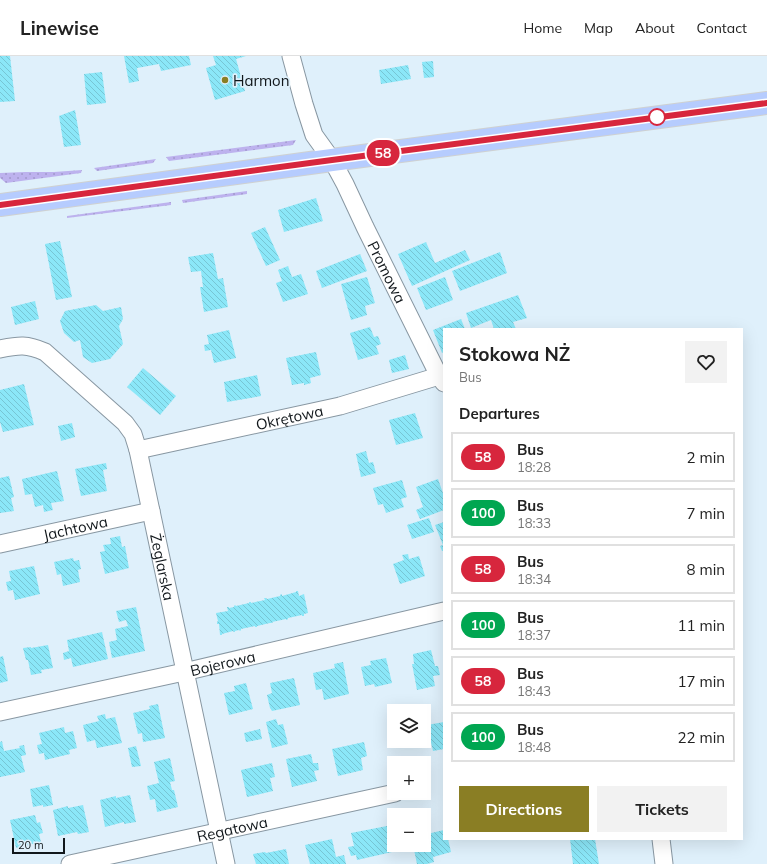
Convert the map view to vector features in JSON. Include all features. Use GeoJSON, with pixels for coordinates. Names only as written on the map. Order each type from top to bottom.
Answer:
{"type":"FeatureCollection","features":[{"type":"Feature","properties":{"kind":"main road"},"geometry":{"type":"LineString","coordinates":[[0,205],[767,103]]}},
{"type":"Feature","properties":{"kind":"street","name":"Promowa"},"geometry":{"type":"LineString","coordinates":[[291,56],[314,135],[332,160],[345,184],[442,380]]}},
{"type":"Feature","properties":{"kind":"street","name":"Żeglarska"},"geometry":{"type":"LineString","coordinates":[[0,349],[15,345],[24,345],[45,352],[125,423],[133,434],[138,450],[226,864]]}},
{"type":"Feature","properties":{"kind":"street","name":"Okrętowa"},"geometry":{"type":"LineString","coordinates":[[138,450],[340,406],[442,380]]}},
{"type":"Feature","properties":{"kind":"street","name":"Jachtowa"},"geometry":{"type":"LineString","coordinates":[[0,544],[151,511]]}},
{"type":"Feature","properties":{"kind":"street","name":"Bojerowa"},"geometry":{"type":"LineString","coordinates":[[0,712],[184,672],[443,611]]}},
{"type":"Feature","properties":{"kind":"street","name":"Regatowa"},"geometry":{"type":"LineString","coordinates":[[70,864],[387,795]]}},
{"type":"Feature","properties":{"kind":"street"},"geometry":{"type":"LineString","coordinates":[[661,840],[664,864]]}},
{"type":"Feature","properties":{"kind":"shaded area"},"geometry":{"type":"Polygon","coordinates":[[[296,140],[293,145],[169,161],[166,157],[296,140]]]}},
{"type":"Feature","properties":{"kind":"shaded area"},"geometry":{"type":"Polygon","coordinates":[[[156,159],[153,163],[97,171],[94,168],[156,159]]]}},
{"type":"Feature","properties":{"kind":"shaded area"},"geometry":{"type":"Polygon","coordinates":[[[82,170],[81,173],[6,183],[0,178],[0,173],[82,170]]]}},
{"type":"Feature","properties":{"kind":"shaded area"},"geometry":{"type":"Polygon","coordinates":[[[247,191],[247,194],[183,203],[182,200],[247,191]]]}},
{"type":"Feature","properties":{"kind":"shaded area"},"geometry":{"type":"Polygon","coordinates":[[[171,202],[171,205],[67,218],[67,216],[171,202]]]}},
{"type":"Feature","properties":{"kind":"building"},"geometry":{"type":"Polygon","coordinates":[[[0,56],[10,56],[15,101],[0,102],[0,56]]]}},
{"type":"Feature","properties":{"kind":"building"},"geometry":{"type":"Polygon","coordinates":[[[124,56],[189,56],[191,65],[161,71],[159,64],[137,68],[139,81],[129,83],[124,56]]]}},
{"type":"Feature","properties":{"kind":"building","name":"Harmon"},"geometry":{"type":"Polygon","coordinates":[[[213,56],[246,56],[236,59],[245,91],[215,100],[206,68],[216,65],[213,56]]]}},
{"type":"Feature","properties":{"kind":"building"},"geometry":{"type":"Polygon","coordinates":[[[433,61],[434,77],[424,78],[422,62],[433,61]]]}},
{"type":"Feature","properties":{"kind":"building"},"geometry":{"type":"Polygon","coordinates":[[[408,65],[411,79],[381,84],[379,70],[408,65]]]}},
{"type":"Feature","properties":{"kind":"building"},"geometry":{"type":"Polygon","coordinates":[[[102,72],[106,103],[87,105],[84,74],[102,72]]]}},
{"type":"Feature","properties":{"kind":"building"},"geometry":{"type":"Polygon","coordinates":[[[75,110],[81,145],[64,147],[59,116],[75,110]]]}},
{"type":"Feature","properties":{"kind":"building"},"geometry":{"type":"Polygon","coordinates":[[[316,198],[323,221],[284,232],[278,210],[316,198]]]}},
{"type":"Feature","properties":{"kind":"building"},"geometry":{"type":"Polygon","coordinates":[[[265,227],[280,260],[266,266],[251,233],[265,227]]]}},
{"type":"Feature","properties":{"kind":"building"},"geometry":{"type":"Polygon","coordinates":[[[60,241],[72,297],[56,300],[45,244],[60,241]]]}},
{"type":"Feature","properties":{"kind":"building"},"geometry":{"type":"Polygon","coordinates":[[[426,242],[435,263],[465,250],[470,260],[412,286],[398,254],[426,242]]]}},
{"type":"Feature","properties":{"kind":"building"},"geometry":{"type":"Polygon","coordinates":[[[500,252],[507,273],[460,291],[452,271],[500,252]]]}},
{"type":"Feature","properties":{"kind":"building"},"geometry":{"type":"Polygon","coordinates":[[[213,253],[218,279],[223,278],[228,307],[204,312],[200,287],[203,287],[201,271],[191,272],[188,257],[213,253]]]}},
{"type":"Feature","properties":{"kind":"building"},"geometry":{"type":"Polygon","coordinates":[[[360,254],[367,271],[322,288],[316,271],[360,254]]]}},
{"type":"Feature","properties":{"kind":"building"},"geometry":{"type":"Polygon","coordinates":[[[288,266],[292,277],[301,274],[308,294],[283,302],[276,283],[282,281],[278,270],[288,266]]]}},
{"type":"Feature","properties":{"kind":"building"},"geometry":{"type":"Polygon","coordinates":[[[367,277],[375,303],[365,306],[367,315],[351,320],[341,284],[367,277]]]}},
{"type":"Feature","properties":{"kind":"building"},"geometry":{"type":"Polygon","coordinates":[[[445,277],[453,300],[426,310],[417,288],[445,277]]]}},
{"type":"Feature","properties":{"kind":"building"},"geometry":{"type":"Polygon","coordinates":[[[518,295],[527,318],[513,322],[516,328],[494,328],[491,320],[471,328],[466,313],[518,295]]]}},
{"type":"Feature","properties":{"kind":"building"},"geometry":{"type":"Polygon","coordinates":[[[35,301],[39,319],[15,325],[11,307],[35,301]]]}},
{"type":"Feature","properties":{"kind":"building"},"geometry":{"type":"Polygon","coordinates":[[[96,305],[103,311],[121,307],[123,319],[119,326],[123,344],[110,359],[92,363],[83,357],[80,340],[74,342],[64,333],[60,321],[65,311],[96,305]]]}},
{"type":"Feature","properties":{"kind":"building"},"geometry":{"type":"Polygon","coordinates":[[[461,319],[465,328],[443,328],[442,353],[433,330],[461,319]]]}},
{"type":"Feature","properties":{"kind":"building"},"geometry":{"type":"Polygon","coordinates":[[[370,327],[374,337],[378,336],[381,344],[376,346],[379,354],[358,360],[350,333],[370,327]]]}},
{"type":"Feature","properties":{"kind":"building"},"geometry":{"type":"Polygon","coordinates":[[[229,330],[236,358],[214,363],[211,350],[205,351],[204,345],[209,344],[207,335],[229,330]]]}},
{"type":"Feature","properties":{"kind":"building"},"geometry":{"type":"Polygon","coordinates":[[[316,352],[321,375],[310,378],[311,383],[304,385],[304,383],[292,385],[286,358],[316,352]]]}},
{"type":"Feature","properties":{"kind":"building"},"geometry":{"type":"Polygon","coordinates":[[[405,355],[409,369],[392,373],[389,360],[405,355]]]}},
{"type":"Feature","properties":{"kind":"building"},"geometry":{"type":"Polygon","coordinates":[[[143,368],[176,396],[160,415],[127,387],[143,368]]]}},
{"type":"Feature","properties":{"kind":"building"},"geometry":{"type":"Polygon","coordinates":[[[257,375],[261,396],[227,402],[224,382],[257,375]]]}},
{"type":"Feature","properties":{"kind":"building"},"geometry":{"type":"Polygon","coordinates":[[[24,384],[34,425],[3,432],[0,422],[0,390],[24,384]]]}},
{"type":"Feature","properties":{"kind":"building"},"geometry":{"type":"Polygon","coordinates":[[[415,413],[423,438],[396,445],[389,420],[415,413]]]}},
{"type":"Feature","properties":{"kind":"building"},"geometry":{"type":"Polygon","coordinates":[[[72,423],[75,437],[61,441],[58,426],[72,423]]]}},
{"type":"Feature","properties":{"kind":"building"},"geometry":{"type":"Polygon","coordinates":[[[366,451],[369,463],[373,462],[376,473],[361,477],[356,454],[366,451]]]}},
{"type":"Feature","properties":{"kind":"building"},"geometry":{"type":"Polygon","coordinates":[[[106,463],[107,469],[103,470],[107,491],[81,496],[75,469],[106,463]]]}},
{"type":"Feature","properties":{"kind":"building"},"geometry":{"type":"Polygon","coordinates":[[[57,471],[64,501],[51,503],[53,510],[44,512],[43,505],[35,507],[32,494],[25,495],[22,479],[57,471]]]}},
{"type":"Feature","properties":{"kind":"building"},"geometry":{"type":"Polygon","coordinates":[[[9,476],[14,497],[11,498],[14,511],[0,513],[0,478],[9,476]]]}},
{"type":"Feature","properties":{"kind":"building"},"geometry":{"type":"Polygon","coordinates":[[[438,479],[443,493],[443,510],[420,519],[416,510],[423,507],[416,487],[438,479]]]}},
{"type":"Feature","properties":{"kind":"building"},"geometry":{"type":"Polygon","coordinates":[[[402,480],[407,497],[401,499],[404,507],[386,513],[383,504],[378,505],[373,488],[402,480]]]}},
{"type":"Feature","properties":{"kind":"building"},"geometry":{"type":"Polygon","coordinates":[[[429,518],[434,532],[412,539],[407,525],[429,518]]]}},
{"type":"Feature","properties":{"kind":"building"},"geometry":{"type":"Polygon","coordinates":[[[443,522],[443,545],[435,525],[443,522]]]}},
{"type":"Feature","properties":{"kind":"building"},"geometry":{"type":"Polygon","coordinates":[[[120,536],[122,547],[125,546],[129,568],[105,574],[100,552],[105,551],[103,545],[111,544],[110,538],[120,536]]]}},
{"type":"Feature","properties":{"kind":"building"},"geometry":{"type":"Polygon","coordinates":[[[443,545],[443,551],[442,551],[440,546],[443,545]]]}},
{"type":"Feature","properties":{"kind":"building"},"geometry":{"type":"Polygon","coordinates":[[[408,554],[409,559],[419,556],[425,576],[400,584],[393,564],[404,560],[402,555],[408,554]]]}},
{"type":"Feature","properties":{"kind":"building"},"geometry":{"type":"Polygon","coordinates":[[[73,558],[74,561],[79,560],[81,569],[78,570],[80,582],[63,586],[61,574],[57,575],[54,562],[73,558]]]}},
{"type":"Feature","properties":{"kind":"building"},"geometry":{"type":"Polygon","coordinates":[[[34,566],[40,594],[15,600],[13,590],[8,591],[6,582],[11,581],[9,571],[34,566]]]}},
{"type":"Feature","properties":{"kind":"building"},"geometry":{"type":"Polygon","coordinates":[[[298,591],[299,596],[304,594],[308,613],[304,614],[304,616],[302,615],[288,618],[286,620],[220,635],[216,613],[228,611],[227,607],[229,608],[234,607],[235,605],[265,600],[264,598],[267,599],[280,596],[282,594],[282,596],[298,591]]]}},
{"type":"Feature","properties":{"kind":"building"},"geometry":{"type":"Polygon","coordinates":[[[136,607],[145,651],[112,658],[109,642],[117,640],[115,629],[128,626],[126,620],[119,622],[116,611],[136,607]]]}},
{"type":"Feature","properties":{"kind":"building"},"geometry":{"type":"Polygon","coordinates":[[[102,632],[108,659],[73,667],[71,658],[64,660],[63,653],[69,651],[67,640],[102,632]]]}},
{"type":"Feature","properties":{"kind":"building"},"geometry":{"type":"Polygon","coordinates":[[[48,645],[53,668],[41,670],[42,673],[31,675],[28,660],[26,660],[23,648],[48,645]]]}},
{"type":"Feature","properties":{"kind":"building"},"geometry":{"type":"Polygon","coordinates":[[[431,650],[435,666],[438,666],[440,675],[433,676],[435,686],[417,690],[412,664],[414,664],[413,654],[431,650]]]}},
{"type":"Feature","properties":{"kind":"building"},"geometry":{"type":"Polygon","coordinates":[[[3,656],[8,681],[0,683],[0,657],[3,656]]]}},
{"type":"Feature","properties":{"kind":"building"},"geometry":{"type":"Polygon","coordinates":[[[386,658],[392,683],[375,687],[374,684],[365,686],[361,667],[371,665],[370,661],[386,658]]]}},
{"type":"Feature","properties":{"kind":"building"},"geometry":{"type":"Polygon","coordinates":[[[343,662],[349,694],[324,700],[322,689],[316,690],[313,673],[335,668],[334,664],[343,662]]]}},
{"type":"Feature","properties":{"kind":"building"},"geometry":{"type":"Polygon","coordinates":[[[294,678],[300,705],[272,711],[267,695],[272,693],[270,683],[294,678]]]}},
{"type":"Feature","properties":{"kind":"building"},"geometry":{"type":"Polygon","coordinates":[[[246,683],[253,709],[229,715],[224,693],[235,691],[234,686],[246,683]]]}},
{"type":"Feature","properties":{"kind":"building"},"geometry":{"type":"Polygon","coordinates":[[[158,704],[165,738],[143,742],[142,733],[138,734],[133,713],[150,709],[149,706],[158,704]]]}},
{"type":"Feature","properties":{"kind":"building"},"geometry":{"type":"Polygon","coordinates":[[[105,714],[106,719],[115,717],[122,743],[97,748],[95,740],[87,742],[83,725],[99,721],[97,716],[105,714]]]}},
{"type":"Feature","properties":{"kind":"building"},"geometry":{"type":"Polygon","coordinates":[[[276,719],[278,725],[283,724],[288,744],[272,748],[266,722],[276,719]]]}},
{"type":"Feature","properties":{"kind":"building"},"geometry":{"type":"Polygon","coordinates":[[[443,722],[443,749],[433,751],[431,742],[431,724],[443,722]]]}},
{"type":"Feature","properties":{"kind":"building"},"geometry":{"type":"Polygon","coordinates":[[[64,727],[65,733],[73,731],[77,748],[69,750],[70,754],[45,760],[44,753],[39,754],[37,745],[42,744],[39,733],[64,727]]]}},
{"type":"Feature","properties":{"kind":"building"},"geometry":{"type":"Polygon","coordinates":[[[260,729],[262,739],[246,742],[244,733],[260,729]]]}},
{"type":"Feature","properties":{"kind":"building"},"geometry":{"type":"Polygon","coordinates":[[[2,741],[4,751],[20,748],[19,746],[24,745],[26,755],[21,756],[25,772],[0,777],[0,742],[2,741]]]}},
{"type":"Feature","properties":{"kind":"building"},"geometry":{"type":"Polygon","coordinates":[[[364,742],[367,756],[361,758],[363,770],[338,776],[332,749],[364,742]]]}},
{"type":"Feature","properties":{"kind":"building"},"geometry":{"type":"Polygon","coordinates":[[[136,746],[141,766],[132,767],[128,748],[136,746]]]}},
{"type":"Feature","properties":{"kind":"building"},"geometry":{"type":"Polygon","coordinates":[[[311,754],[313,763],[318,763],[319,770],[314,771],[317,781],[292,787],[286,759],[311,754]]]}},
{"type":"Feature","properties":{"kind":"building"},"geometry":{"type":"Polygon","coordinates":[[[170,758],[175,781],[170,782],[172,790],[174,790],[178,807],[157,812],[155,799],[150,800],[147,786],[159,783],[154,762],[170,758]]]}},
{"type":"Feature","properties":{"kind":"building"},"geometry":{"type":"Polygon","coordinates":[[[272,763],[275,777],[270,778],[273,791],[247,797],[241,770],[272,763]]]}},
{"type":"Feature","properties":{"kind":"building"},"geometry":{"type":"Polygon","coordinates":[[[49,785],[53,805],[33,807],[30,789],[49,785]]]}},
{"type":"Feature","properties":{"kind":"building"},"geometry":{"type":"Polygon","coordinates":[[[130,795],[136,822],[124,824],[124,822],[105,827],[100,800],[116,796],[116,798],[130,795]]]}},
{"type":"Feature","properties":{"kind":"building"},"geometry":{"type":"Polygon","coordinates":[[[83,805],[89,832],[78,834],[77,832],[58,836],[53,810],[68,806],[68,808],[83,805]]]}},
{"type":"Feature","properties":{"kind":"building"},"geometry":{"type":"Polygon","coordinates":[[[35,815],[37,823],[40,822],[43,833],[39,834],[41,842],[16,848],[10,820],[35,815]]]}},
{"type":"Feature","properties":{"kind":"building"},"geometry":{"type":"Polygon","coordinates":[[[387,826],[387,852],[392,852],[357,860],[356,855],[351,856],[348,847],[354,846],[351,833],[387,826]]]}},
{"type":"Feature","properties":{"kind":"building"},"geometry":{"type":"Polygon","coordinates":[[[443,830],[443,840],[448,840],[451,852],[433,857],[434,862],[417,864],[414,852],[431,852],[431,833],[443,830]]]}},
{"type":"Feature","properties":{"kind":"building"},"geometry":{"type":"Polygon","coordinates":[[[332,839],[336,857],[344,855],[346,864],[310,864],[305,845],[332,839]]]}},
{"type":"Feature","properties":{"kind":"building"},"geometry":{"type":"Polygon","coordinates":[[[570,840],[595,840],[599,864],[573,864],[570,840]]]}},
{"type":"Feature","properties":{"kind":"building"},"geometry":{"type":"Polygon","coordinates":[[[286,849],[289,864],[256,864],[253,854],[286,849]]]}},
{"type":"Feature","properties":{"kind":"bus line","name":"58"},"geometry":{"type":"LineString","coordinates":[[0,205],[767,103]]}},
{"type":"Feature","properties":{"kind":"place","name":"Harmon"},"geometry":{"type":"Point","coordinates":[225,80]}}]}
